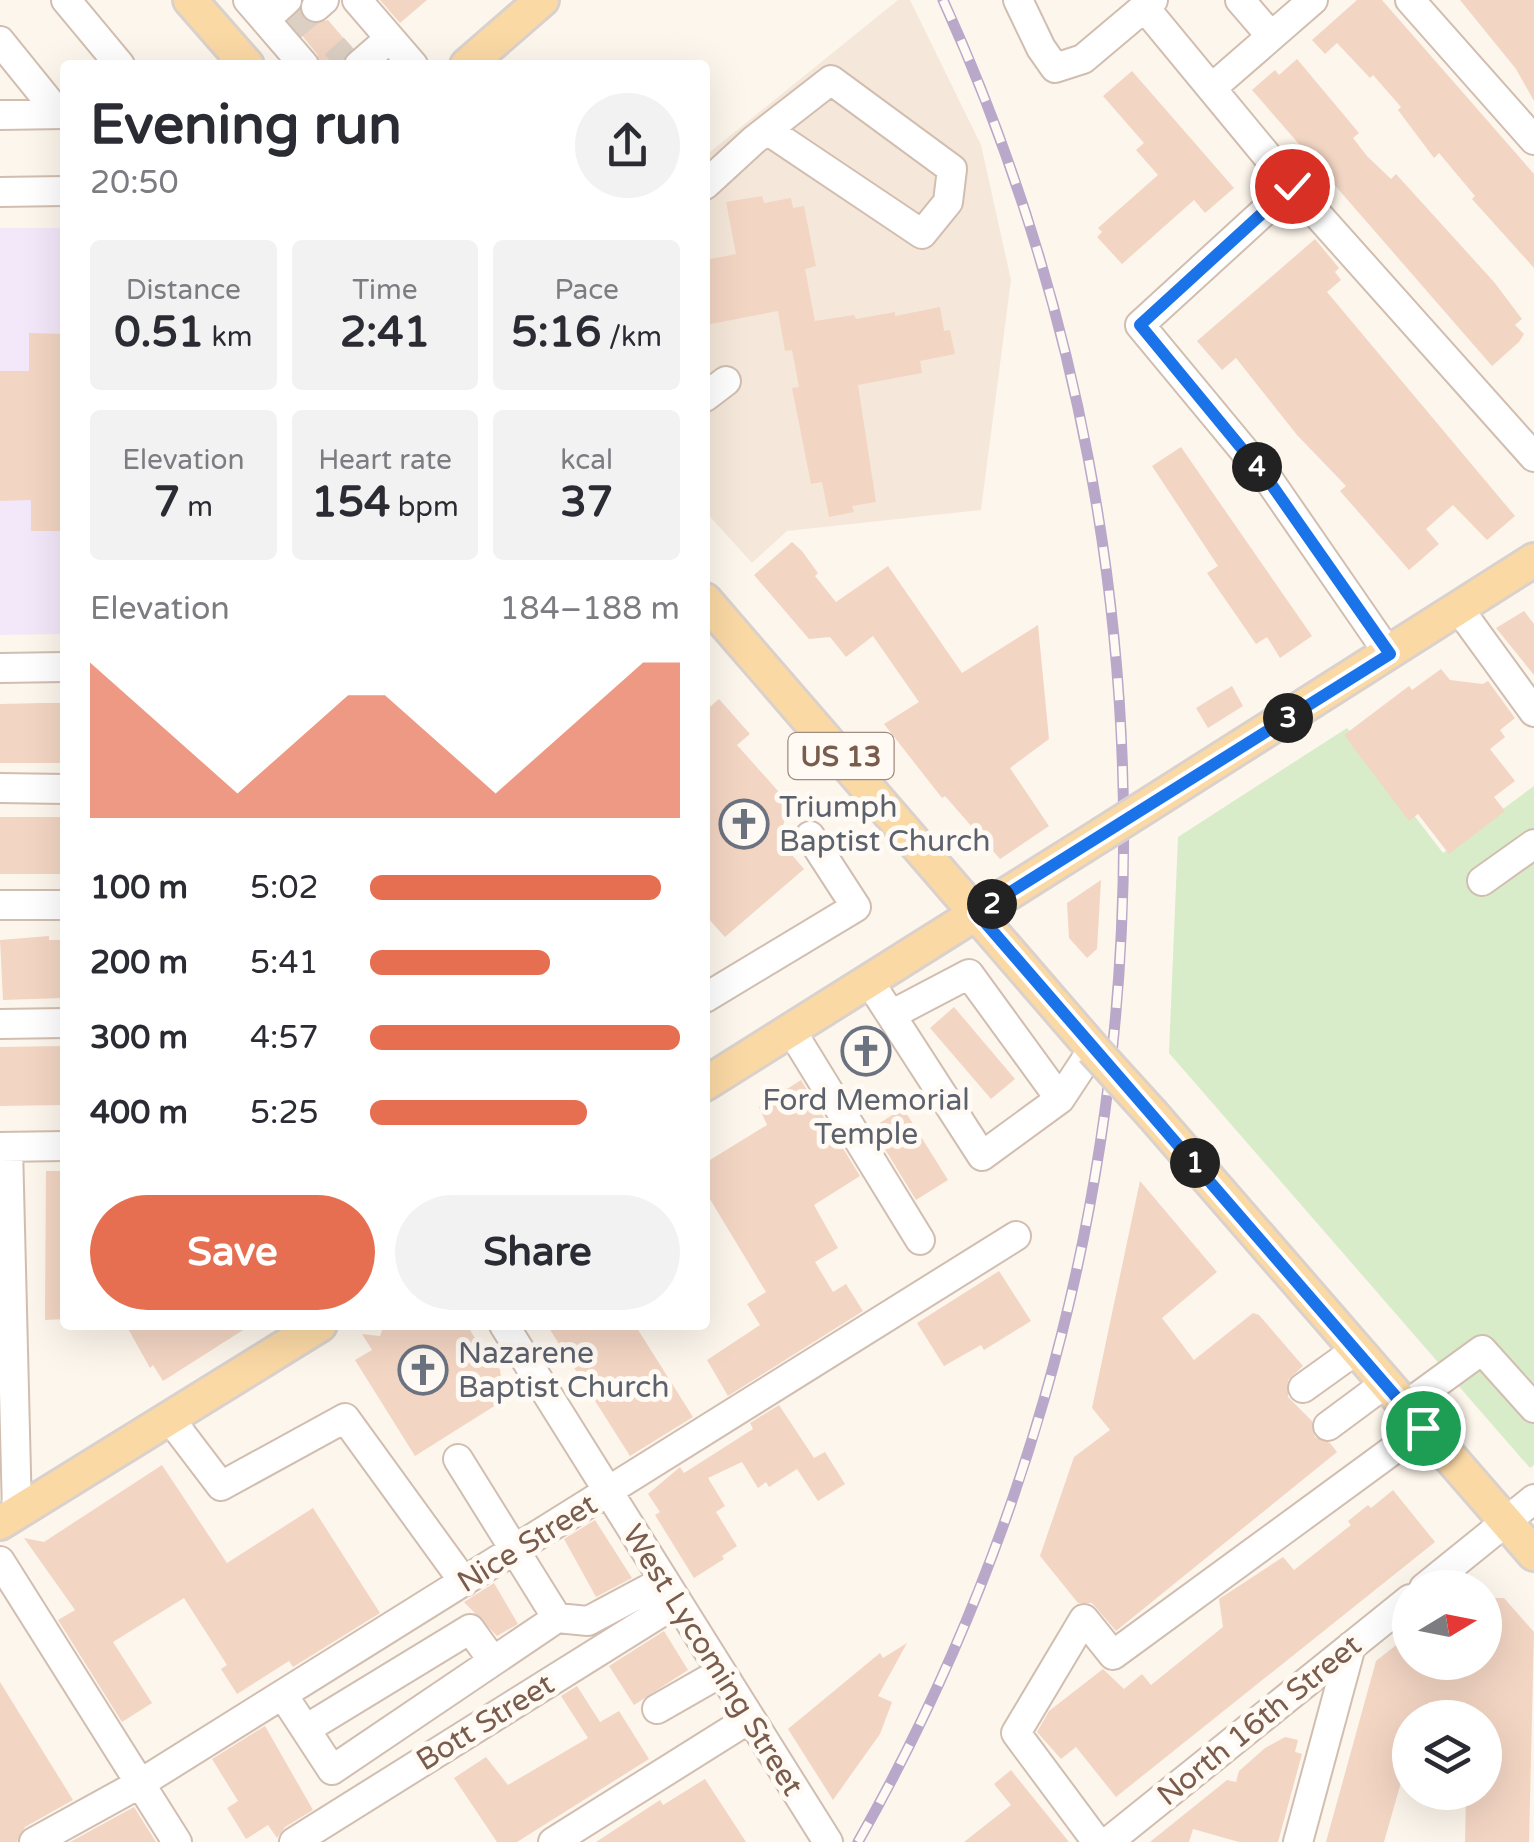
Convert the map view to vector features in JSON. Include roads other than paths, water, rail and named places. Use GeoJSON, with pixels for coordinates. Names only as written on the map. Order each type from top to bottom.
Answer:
{"type":"FeatureCollection","features":[{"type":"Feature","properties":{"kind":"main road"},"geometry":{"type":"LineString","coordinates":[[190,0],[243,60]]}},
{"type":"Feature","properties":{"kind":"main road"},"geometry":{"type":"LineString","coordinates":[[473,60],[542,0]]}},
{"type":"Feature","properties":{"kind":"main road"},"geometry":{"type":"LineString","coordinates":[[710,1081],[1534,560]]}},
{"type":"Feature","properties":{"kind":"main road","name":"US 13"},"geometry":{"type":"LineString","coordinates":[[710,606],[1534,1554]]}},
{"type":"Feature","properties":{"kind":"main road"},"geometry":{"type":"LineString","coordinates":[[9,1518],[312,1330]]}},
{"type":"Feature","properties":{"kind":"street"},"geometry":{"type":"LineString","coordinates":[[216,30],[275,34],[287,0]]}},
{"type":"Feature","properties":{"kind":"street"},"geometry":{"type":"LineString","coordinates":[[357,0],[397,50]]}},
{"type":"Feature","properties":{"kind":"street"},"geometry":{"type":"LineString","coordinates":[[1018,0],[1055,68],[1083,59],[1149,4],[1292,186],[1534,457]]}},
{"type":"Feature","properties":{"kind":"street"},"geometry":{"type":"LineString","coordinates":[[1240,0],[1272,36]]}},
{"type":"Feature","properties":{"kind":"street"},"geometry":{"type":"LineString","coordinates":[[1213,86],[1313,0]]}},
{"type":"Feature","properties":{"kind":"street"},"geometry":{"type":"LineString","coordinates":[[1410,0],[1534,140]]}},
{"type":"Feature","properties":{"kind":"street"},"geometry":{"type":"LineString","coordinates":[[80,5],[117,60]]}},
{"type":"Feature","properties":{"kind":"street"},"geometry":{"type":"LineString","coordinates":[[0,42],[60,112]]}},
{"type":"Feature","properties":{"kind":"street"},"geometry":{"type":"LineString","coordinates":[[356,56],[397,50]]}},
{"type":"Feature","properties":{"kind":"street"},"geometry":{"type":"LineString","coordinates":[[710,181],[767,130],[830,80],[952,169],[948,202],[922,234],[767,130]]}},
{"type":"Feature","properties":{"kind":"street"},"geometry":{"type":"LineString","coordinates":[[0,114],[60,114]]}},
{"type":"Feature","properties":{"kind":"street"},"geometry":{"type":"LineString","coordinates":[[1292,186],[1140,325],[1271,484],[1390,654]]}},
{"type":"Feature","properties":{"kind":"street"},"geometry":{"type":"LineString","coordinates":[[0,192],[60,191]]}},
{"type":"Feature","properties":{"kind":"street"},"geometry":{"type":"LineString","coordinates":[[1459,609],[1534,712]]}},
{"type":"Feature","properties":{"kind":"street"},"geometry":{"type":"LineString","coordinates":[[0,668],[60,667]]}},
{"type":"Feature","properties":{"kind":"street"},"geometry":{"type":"LineString","coordinates":[[0,788],[60,788]]}},
{"type":"Feature","properties":{"kind":"street"},"geometry":{"type":"LineString","coordinates":[[710,995],[856,907],[810,836]]}},
{"type":"Feature","properties":{"kind":"street"},"geometry":{"type":"LineString","coordinates":[[1482,881],[1534,844]]}},
{"type":"Feature","properties":{"kind":"street"},"geometry":{"type":"LineString","coordinates":[[0,906],[60,905]]}},
{"type":"Feature","properties":{"kind":"street"},"geometry":{"type":"LineString","coordinates":[[891,1015],[969,974],[1060,1098]]}},
{"type":"Feature","properties":{"kind":"street"},"geometry":{"type":"LineString","coordinates":[[869,981],[982,1156],[1060,1098],[1093,1049]]}},
{"type":"Feature","properties":{"kind":"street"},"geometry":{"type":"LineString","coordinates":[[0,1024],[60,1023]]}},
{"type":"Feature","properties":{"kind":"street"},"geometry":{"type":"LineString","coordinates":[[791,1030],[920,1240]]}},
{"type":"Feature","properties":{"kind":"street"},"geometry":{"type":"LineString","coordinates":[[9,1518],[4,1147],[60,1146]]}},
{"type":"Feature","properties":{"kind":"street","name":"Nice Street"},"geometry":{"type":"LineString","coordinates":[[34,1842],[141,1783],[284,1695],[1016,1236]]}},
{"type":"Feature","properties":{"kind":"street","name":"West Lycoming Street"},"geometry":{"type":"LineString","coordinates":[[507,1330],[828,1842]]}},
{"type":"Feature","properties":{"kind":"street"},"geometry":{"type":"LineString","coordinates":[[1303,1388],[1356,1350]]}},
{"type":"Feature","properties":{"kind":"street"},"geometry":{"type":"LineString","coordinates":[[1098,1842],[1016,1733],[1084,1619],[1113,1655],[1405,1406],[1482,1350],[1534,1408]]}},
{"type":"Feature","properties":{"kind":"street"},"geometry":{"type":"LineString","coordinates":[[1328,1426],[1405,1406]]}},
{"type":"Feature","properties":{"kind":"street"},"geometry":{"type":"LineString","coordinates":[[170,1419],[221,1486],[345,1418],[464,1582]]}},
{"type":"Feature","properties":{"kind":"street"},"geometry":{"type":"LineString","coordinates":[[458,1459],[557,1618]]}},
{"type":"Feature","properties":{"kind":"street"},"geometry":{"type":"LineString","coordinates":[[1446,1570],[1534,1499]]}},
{"type":"Feature","properties":{"kind":"street"},"geometry":{"type":"LineString","coordinates":[[0,1561],[177,1842]]}},
{"type":"Feature","properties":{"kind":"street"},"geometry":{"type":"LineString","coordinates":[[284,1695],[332,1770],[557,1618],[588,1622],[670,1592]]}},
{"type":"Feature","properties":{"kind":"street","name":"Bott Street"},"geometry":{"type":"LineString","coordinates":[[294,1842],[670,1592]]}},
{"type":"Feature","properties":{"kind":"street","name":"North 16th Street"},"geometry":{"type":"LineString","coordinates":[[1108,1842],[1392,1613]]}},
{"type":"Feature","properties":{"kind":"street"},"geometry":{"type":"LineString","coordinates":[[306,1729],[470,1630],[493,1661]]}},
{"type":"Feature","properties":{"kind":"street"},"geometry":{"type":"LineString","coordinates":[[1298,1842],[1351,1646]]}},
{"type":"Feature","properties":{"kind":"street"},"geometry":{"type":"LineString","coordinates":[[657,1709],[720,1673]]}},
{"type":"Feature","properties":{"kind":"street"},"geometry":{"type":"LineString","coordinates":[[552,1842],[749,1719]]}},
{"type":"Feature","properties":{"kind":"tunnel"},"geometry":{"type":"LineString","coordinates":[[288,30],[316,7]]}},
{"type":"Feature","properties":{"kind":"tunnel"},"geometry":{"type":"LineString","coordinates":[[340,60],[353,48]]}},
{"type":"Feature","properties":{"kind":"railway"},"geometry":{"type":"LineString","coordinates":[[858,1842],[965,1625],[1044,1399],[1096,1167],[1121,931],[1119,694],[1088,458],[1030,226],[943,0]]}},
{"type":"Feature","properties":{"kind":"place","name":"Triumph Baptist Church"},"geometry":{"type":"Point","coordinates":[744,824]}},
{"type":"Feature","properties":{"kind":"place","name":"Ford Memorial Temple"},"geometry":{"type":"Point","coordinates":[866,1051]}},
{"type":"Feature","properties":{"kind":"place","name":"Nazarene Baptist Church"},"geometry":{"type":"Point","coordinates":[423,1370]}}]}
